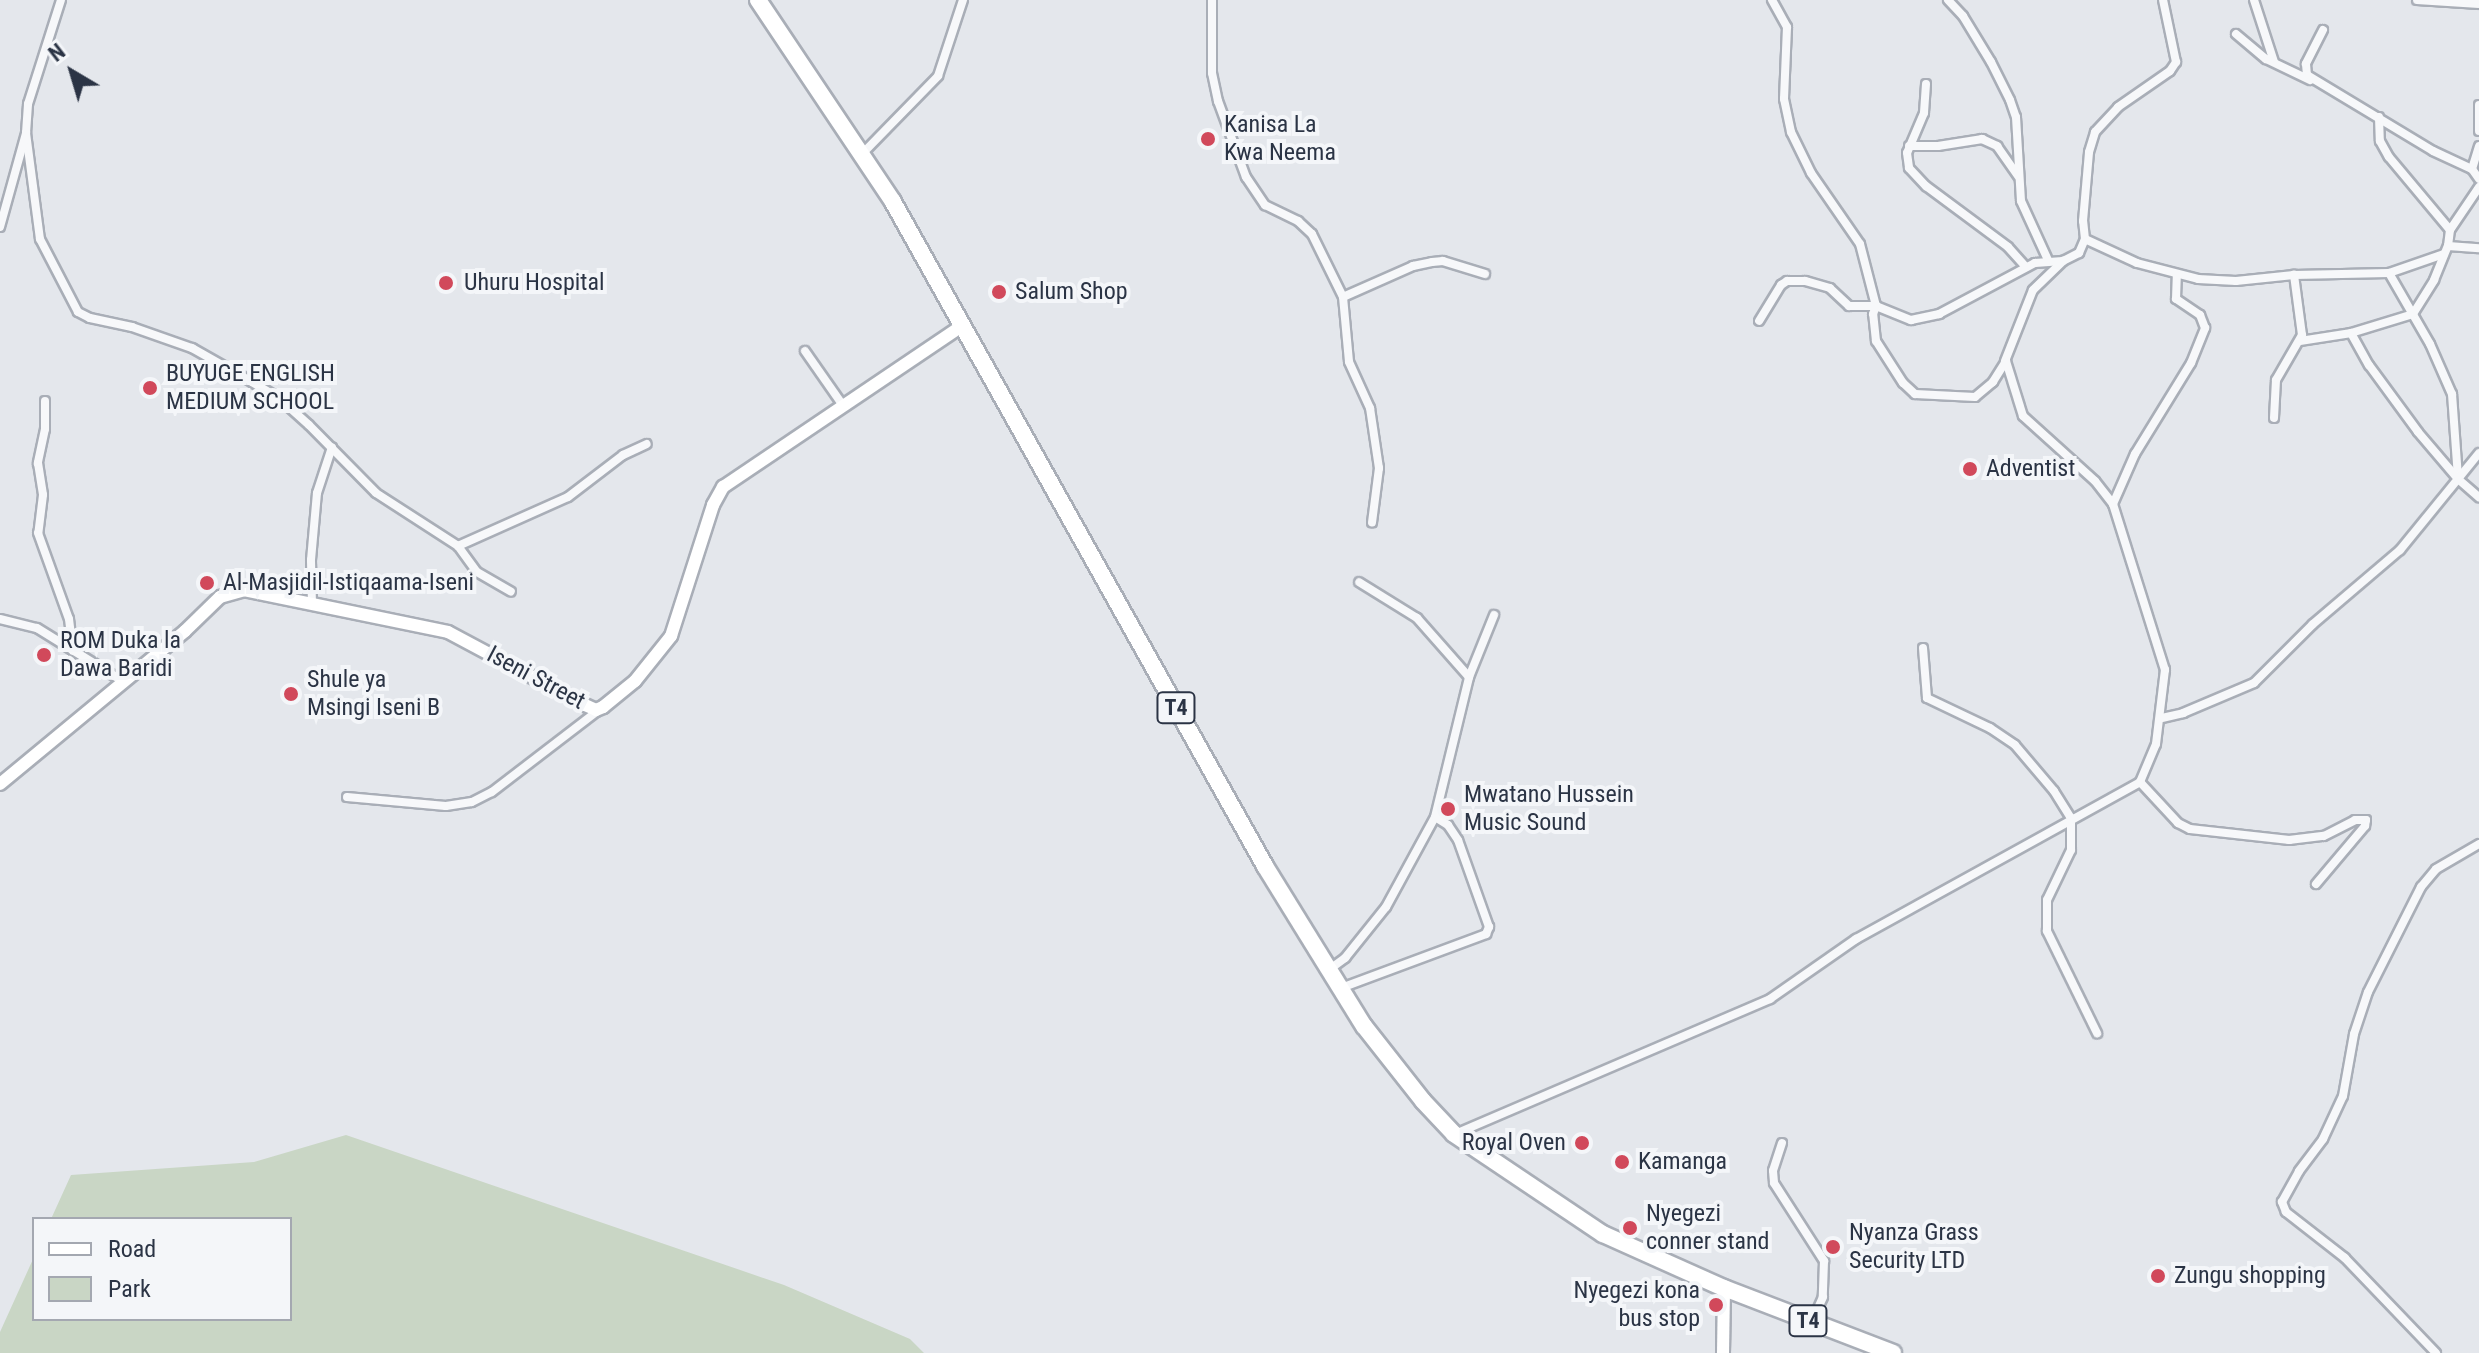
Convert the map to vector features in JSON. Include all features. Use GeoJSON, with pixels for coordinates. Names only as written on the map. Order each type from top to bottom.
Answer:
{"type":"FeatureCollection","features":[{"type":"Feature","properties":{"kind":"highway","name":"T4"},"geometry":{"type":"LineString","coordinates":[[758,0],[862,154],[963,325],[1265,866],[1364,1026],[1454,1134],[1603,1234],[1724,1288],[1893,1353]]}},
{"type":"Feature","properties":{"kind":"street"},"geometry":{"type":"LineString","coordinates":[[61,0],[28,104],[26,133],[40,239],[78,312],[90,318],[143,330],[192,348],[279,398],[376,493],[458,546],[477,572],[511,592]]}},
{"type":"Feature","properties":{"kind":"street"},"geometry":{"type":"LineString","coordinates":[[862,154],[938,76],[963,0]]}},
{"type":"Feature","properties":{"kind":"street"},"geometry":{"type":"LineString","coordinates":[[1212,0],[1212,73],[1218,101],[1246,177],[1265,205],[1298,221],[1312,234],[1343,297],[1349,362],[1370,408],[1379,468],[1372,523]]}},
{"type":"Feature","properties":{"kind":"street"},"geometry":{"type":"LineString","coordinates":[[1772,0],[1787,27],[1784,99],[1788,124],[1804,161],[1860,244],[1876,306],[1873,314],[1876,341],[1903,383],[1915,394],[1975,397],[1993,382],[2005,361],[2033,290],[2063,261],[2077,255],[2085,239],[2083,221],[2088,162],[2095,132],[2118,107],[2170,71],[2176,62],[2163,0]]}},
{"type":"Feature","properties":{"kind":"street"},"geometry":{"type":"LineString","coordinates":[[1948,0],[1963,16],[2010,100],[2016,117],[2021,201],[2048,260]]}},
{"type":"Feature","properties":{"kind":"street"},"geometry":{"type":"LineString","coordinates":[[2254,0],[2274,62]]}},
{"type":"Feature","properties":{"kind":"street"},"geometry":{"type":"LineString","coordinates":[[2417,0],[2479,4]]}},
{"type":"Feature","properties":{"kind":"street"},"geometry":{"type":"LineString","coordinates":[[2314,81],[2305,69],[2323,30]]}},
{"type":"Feature","properties":{"kind":"street"},"geometry":{"type":"LineString","coordinates":[[2236,34],[2274,62],[2379,117],[2433,151],[2472,169],[2479,179]]}},
{"type":"Feature","properties":{"kind":"street"},"geometry":{"type":"LineString","coordinates":[[1926,84],[1924,113],[1909,146],[1907,162],[1918,179],[2008,247],[2026,267]]}},
{"type":"Feature","properties":{"kind":"street"},"geometry":{"type":"LineString","coordinates":[[2479,105],[2479,131]]}},
{"type":"Feature","properties":{"kind":"street"},"geometry":{"type":"LineString","coordinates":[[2379,117],[2380,141],[2389,157],[2450,230]]}},
{"type":"Feature","properties":{"kind":"street"},"geometry":{"type":"LineString","coordinates":[[0,227],[26,133]]}},
{"type":"Feature","properties":{"kind":"street"},"geometry":{"type":"LineString","coordinates":[[1909,146],[1938,146],[1979,138],[1997,146],[2019,176]]}},
{"type":"Feature","properties":{"kind":"street"},"geometry":{"type":"LineString","coordinates":[[2472,169],[2479,146]]}},
{"type":"Feature","properties":{"kind":"street"},"geometry":{"type":"LineString","coordinates":[[2300,341],[2351,333],[2413,314],[2446,250],[2450,230],[2479,187]]}},
{"type":"Feature","properties":{"kind":"street"},"geometry":{"type":"LineString","coordinates":[[2085,239],[2126,259],[2177,274],[2198,279],[2236,281],[2294,275],[2389,273],[2446,250],[2479,248]]}},
{"type":"Feature","properties":{"kind":"street"},"geometry":{"type":"LineString","coordinates":[[1759,321],[1787,281],[1805,281],[1830,288],[1849,306],[1876,306],[1903,319],[1922,319],[1939,314],[2026,267],[2048,260],[2063,261]]}},
{"type":"Feature","properties":{"kind":"street"},"geometry":{"type":"LineString","coordinates":[[1343,297],[1413,266],[1432,262],[1443,261],[1485,274]]}},
{"type":"Feature","properties":{"kind":"street"},"geometry":{"type":"LineString","coordinates":[[2389,273],[2436,355],[2454,403],[2458,479]]}},
{"type":"Feature","properties":{"kind":"street"},"geometry":{"type":"LineString","coordinates":[[2113,504],[2135,454],[2191,363],[2205,328],[2200,315],[2176,299],[2177,274]]}},
{"type":"Feature","properties":{"kind":"street"},"geometry":{"type":"LineString","coordinates":[[2274,418],[2276,380],[2300,341],[2301,312],[2294,275]]}},
{"type":"Feature","properties":{"kind":"street","name":"Iseni Street"},"geometry":{"type":"LineString","coordinates":[[0,784],[124,682],[220,597],[244,590],[448,632],[585,705],[596,710],[603,707],[635,681],[671,636],[713,505],[723,487],[963,325]]}},
{"type":"Feature","properties":{"kind":"street"},"geometry":{"type":"LineString","coordinates":[[2351,333],[2369,365],[2458,479],[2479,497]]}},
{"type":"Feature","properties":{"kind":"street"},"geometry":{"type":"LineString","coordinates":[[805,351],[842,404]]}},
{"type":"Feature","properties":{"kind":"street"},"geometry":{"type":"LineString","coordinates":[[1454,1134],[1770,999],[1856,939],[2140,782],[2162,718],[2165,670],[2113,504],[2095,481],[2023,416],[2005,361]]}},
{"type":"Feature","properties":{"kind":"street"},"geometry":{"type":"LineString","coordinates":[[45,401],[46,420],[38,463],[43,495],[38,533],[68,614],[73,651]]}},
{"type":"Feature","properties":{"kind":"street"},"geometry":{"type":"LineString","coordinates":[[458,546],[568,497],[623,455],[647,444]]}},
{"type":"Feature","properties":{"kind":"street"},"geometry":{"type":"LineString","coordinates":[[312,605],[311,560],[317,493],[332,447]]}},
{"type":"Feature","properties":{"kind":"street"},"geometry":{"type":"LineString","coordinates":[[2162,718],[2183,713],[2254,683],[2313,624],[2400,550],[2479,453]]}},
{"type":"Feature","properties":{"kind":"street"},"geometry":{"type":"LineString","coordinates":[[1359,582],[1417,618],[1469,677]]}},
{"type":"Feature","properties":{"kind":"street"},"geometry":{"type":"LineString","coordinates":[[1330,969],[1345,958],[1386,907],[1435,817],[1469,677],[1494,615]]}},
{"type":"Feature","properties":{"kind":"street"},"geometry":{"type":"LineString","coordinates":[[0,619],[37,628],[124,682]]}},
{"type":"Feature","properties":{"kind":"street"},"geometry":{"type":"LineString","coordinates":[[1923,648],[1927,698],[1990,728],[2015,745],[2054,791],[2071,818],[2071,850],[2047,900],[2047,931],[2097,1033]]}},
{"type":"Feature","properties":{"kind":"street"},"geometry":{"type":"LineString","coordinates":[[347,797],[446,806],[472,802],[492,792],[603,707]]}},
{"type":"Feature","properties":{"kind":"street"},"geometry":{"type":"LineString","coordinates":[[2140,782],[2178,823],[2204,831],[2263,840],[2310,839],[2355,820],[2366,820],[2365,826],[2316,884]]}},
{"type":"Feature","properties":{"kind":"street"},"geometry":{"type":"LineString","coordinates":[[1341,988],[1486,934],[1489,927],[1458,840],[1448,825],[1435,817]]}},
{"type":"Feature","properties":{"kind":"street"},"geometry":{"type":"LineString","coordinates":[[2436,1353],[2345,1258],[2286,1212],[2282,1202],[2299,1171],[2323,1139],[2343,1096],[2354,1034],[2368,992],[2421,887],[2436,869],[2479,844]]}},
{"type":"Feature","properties":{"kind":"street"},"geometry":{"type":"LineString","coordinates":[[1782,1143],[1773,1171],[1774,1183],[1824,1261],[1823,1297],[1812,1323]]}},
{"type":"Feature","properties":{"kind":"street"},"geometry":{"type":"LineString","coordinates":[[1723,1353],[1724,1288]]}},
{"type":"Feature","properties":{"kind":"green space"},"geometry":{"type":"Polygon","coordinates":[[[346,1135],[784,1285],[910,1339],[924,1353],[0,1353],[0,1332],[32,1261],[32,1321],[292,1321],[292,1217],[52,1217],[71,1175],[254,1162],[346,1135]]]}},
{"type":"Feature","properties":{"kind":"place","name":"Kanisa La Kwa Neema"},"geometry":{"type":"Point","coordinates":[1208,139]}},
{"type":"Feature","properties":{"kind":"place","name":"Uhuru Hospital"},"geometry":{"type":"Point","coordinates":[446,283]}},
{"type":"Feature","properties":{"kind":"place","name":"Salum Shop"},"geometry":{"type":"Point","coordinates":[999,292]}},
{"type":"Feature","properties":{"kind":"place","name":"BUYUGE ENGLISH MEDIUM SCHOOL"},"geometry":{"type":"Point","coordinates":[150,388]}},
{"type":"Feature","properties":{"kind":"place","name":"Adventist"},"geometry":{"type":"Point","coordinates":[1970,469]}},
{"type":"Feature","properties":{"kind":"place","name":"Al-Masjidil-Istiqaama-Iseni"},"geometry":{"type":"Point","coordinates":[207,583]}},
{"type":"Feature","properties":{"kind":"place","name":"ROM Duka la Dawa Baridi"},"geometry":{"type":"Point","coordinates":[44,655]}},
{"type":"Feature","properties":{"kind":"place","name":"Shule ya Msingi Iseni B"},"geometry":{"type":"Point","coordinates":[291,694]}},
{"type":"Feature","properties":{"kind":"place","name":"Mwatano Hussein Music Sound"},"geometry":{"type":"Point","coordinates":[1448,809]}},
{"type":"Feature","properties":{"kind":"place","name":"Royal Oven"},"geometry":{"type":"Point","coordinates":[1582,1143]}},
{"type":"Feature","properties":{"kind":"place","name":"Kamanga"},"geometry":{"type":"Point","coordinates":[1622,1162]}},
{"type":"Feature","properties":{"kind":"place","name":"Nyegezi conner stand"},"geometry":{"type":"Point","coordinates":[1630,1228]}},
{"type":"Feature","properties":{"kind":"place","name":"Nyanza Grass Security LTD"},"geometry":{"type":"Point","coordinates":[1833,1247]}},
{"type":"Feature","properties":{"kind":"place","name":"Zungu shopping"},"geometry":{"type":"Point","coordinates":[2158,1276]}},
{"type":"Feature","properties":{"kind":"place","name":"Nyegezi kona bus stop"},"geometry":{"type":"Point","coordinates":[1716,1305]}}]}
